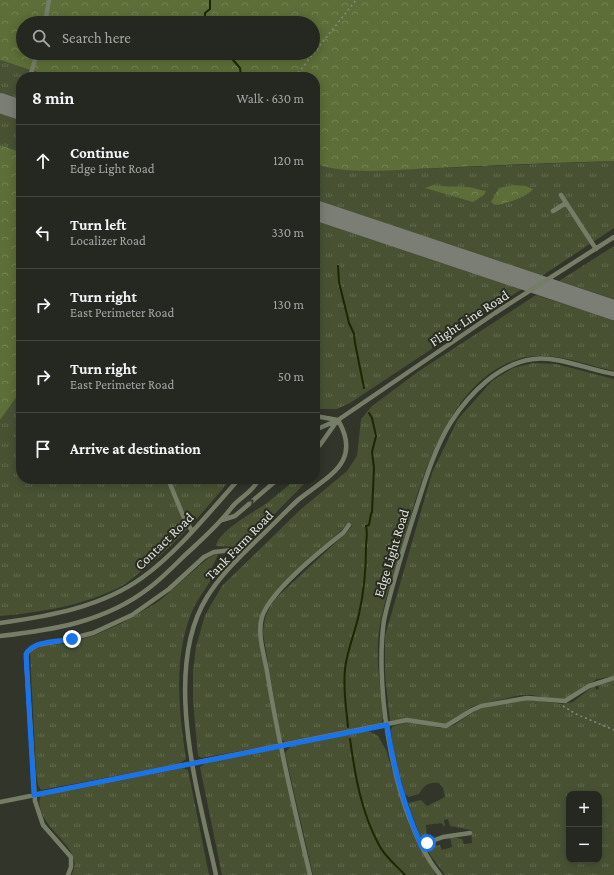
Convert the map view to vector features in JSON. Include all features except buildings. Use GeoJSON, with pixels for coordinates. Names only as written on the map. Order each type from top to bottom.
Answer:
{"type":"FeatureCollection","features":[{"type":"Feature","properties":{"kind":"lane"},"geometry":{"type":"LineString","coordinates":[[46,16],[49,0]]}},
{"type":"Feature","properties":{"kind":"lane"},"geometry":{"type":"LineString","coordinates":[[31,72],[35,60]]}},
{"type":"Feature","properties":{"kind":"lane"},"geometry":{"type":"LineString","coordinates":[[561,195],[596,249]]}},
{"type":"Feature","properties":{"kind":"lane"},"geometry":{"type":"LineString","coordinates":[[553,211],[566,204]]}},
{"type":"Feature","properties":{"kind":"lane","name":"Flight Line Road"},"geometry":{"type":"LineString","coordinates":[[320,428],[338,420],[489,318],[614,237]]}},
{"type":"Feature","properties":{"kind":"lane","name":"Edge Light Road"},"geometry":{"type":"LineString","coordinates":[[440,875],[421,845],[401,793],[387,725],[381,655],[384,620],[423,486],[450,423],[465,402],[481,387],[507,368],[525,361],[550,359],[614,374]]}},
{"type":"Feature","properties":{"kind":"lane"},"geometry":{"type":"LineString","coordinates":[[320,417],[338,420]]}},
{"type":"Feature","properties":{"kind":"lane","name":"Flight Line Road"},"geometry":{"type":"LineString","coordinates":[[320,443],[338,420]]}},
{"type":"Feature","properties":{"kind":"lane","name":"Tank Farm Road"},"geometry":{"type":"LineString","coordinates":[[320,481],[341,463],[345,454],[347,444],[343,429],[338,420]]}},
{"type":"Feature","properties":{"kind":"lane"},"geometry":{"type":"LineString","coordinates":[[170,484],[184,518],[192,531]]}},
{"type":"Feature","properties":{"kind":"lane","name":"Contact Road"},"geometry":{"type":"LineString","coordinates":[[0,623],[65,612],[115,594],[144,576],[192,531],[234,484]]}},
{"type":"Feature","properties":{"kind":"lane"},"geometry":{"type":"LineString","coordinates":[[0,636],[56,629],[94,618],[120,606],[156,583],[222,520],[234,505],[251,492],[256,484]]}},
{"type":"Feature","properties":{"kind":"lane"},"geometry":{"type":"LineString","coordinates":[[222,520],[236,516],[272,484]]}},
{"type":"Feature","properties":{"kind":"lane","name":"Tank Farm Road"},"geometry":{"type":"LineString","coordinates":[[216,875],[193,764],[188,732],[186,700],[187,658],[190,638],[206,598],[224,574],[297,501],[317,484]]}},
{"type":"Feature","properties":{"kind":"lane"},"geometry":{"type":"LineString","coordinates":[[310,875],[282,746],[264,651],[261,629],[262,617],[267,606],[279,592],[343,533],[349,525]]}},
{"type":"Feature","properties":{"kind":"lane"},"geometry":{"type":"LineString","coordinates":[[68,875],[71,867],[70,857],[44,825],[34,795],[26,657],[30,649],[37,645],[82,636],[132,615],[169,589],[209,554],[227,550],[246,551]]}},
{"type":"Feature","properties":{"kind":"lane"},"geometry":{"type":"LineString","coordinates":[[0,802],[407,720],[416,720],[438,726],[446,726],[472,710],[491,704],[527,698],[565,702],[589,686],[614,678]]}},
{"type":"Feature","properties":{"kind":"lane"},"geometry":{"type":"LineString","coordinates":[[421,845],[443,837],[470,833]]}},
{"type":"Feature","properties":{"kind":"path"},"geometry":{"type":"LineString","coordinates":[[320,45],[356,0]]}},
{"type":"Feature","properties":{"kind":"path"},"geometry":{"type":"LineString","coordinates":[[299,72],[308,60]]}},
{"type":"Feature","properties":{"kind":"path"},"geometry":{"type":"LineString","coordinates":[[555,702],[576,714],[614,730]]}},
{"type":"Feature","properties":{"kind":"green space"},"geometry":{"type":"Polygon","coordinates":[[[0,0],[614,0],[614,161],[376,171],[330,168],[320,165],[320,72],[37,72],[0,60],[0,0]]]}},
{"type":"Feature","properties":{"kind":"green space"},"geometry":{"type":"Polygon","coordinates":[[[0,60],[37,72],[16,72],[16,150],[0,145],[0,60]]]}},
{"type":"Feature","properties":{"kind":"green space"},"geometry":{"type":"Polygon","coordinates":[[[0,145],[16,150],[16,398],[0,420],[0,145]]]}},
{"type":"Feature","properties":{"kind":"green space"},"geometry":{"type":"Polygon","coordinates":[[[614,161],[614,228],[350,403],[337,409],[320,409],[320,165],[391,170],[614,161]]]}},
{"type":"Feature","properties":{"kind":"green space"},"geometry":{"type":"Polygon","coordinates":[[[433,185],[469,187],[486,191],[484,195],[473,202],[425,188],[433,185]]]}},
{"type":"Feature","properties":{"kind":"green space"},"geometry":{"type":"Polygon","coordinates":[[[513,185],[526,186],[533,189],[531,192],[510,202],[495,205],[491,202],[499,188],[513,185]]]}},
{"type":"Feature","properties":{"kind":"green space"},"geometry":{"type":"Polygon","coordinates":[[[614,246],[614,299],[559,281],[614,246]]]}},
{"type":"Feature","properties":{"kind":"green space"},"geometry":{"type":"Polygon","coordinates":[[[536,295],[614,320],[614,371],[557,357],[533,356],[522,358],[496,369],[474,387],[456,410],[440,437],[417,495],[383,610],[378,642],[383,718],[381,723],[286,743],[281,739],[263,633],[266,614],[276,598],[346,533],[352,526],[350,522],[279,589],[266,604],[260,616],[259,627],[280,744],[201,758],[198,756],[193,701],[193,670],[196,647],[205,615],[222,586],[300,510],[347,471],[357,456],[361,419],[372,406],[419,371],[536,295]]]}},
{"type":"Feature","properties":{"kind":"green space"},"geometry":{"type":"Polygon","coordinates":[[[533,363],[556,364],[614,379],[614,676],[597,679],[568,698],[558,700],[531,695],[521,695],[480,704],[471,707],[452,722],[446,724],[437,724],[409,718],[390,721],[385,674],[385,636],[432,473],[458,419],[492,381],[513,368],[533,363]]]}},
{"type":"Feature","properties":{"kind":"green space"},"geometry":{"type":"Polygon","coordinates":[[[16,398],[16,484],[227,484],[177,540],[153,562],[120,587],[91,599],[62,607],[0,616],[0,420],[16,398]]]}},
{"type":"Feature","properties":{"kind":"green space"},"geometry":{"type":"Polygon","coordinates":[[[290,484],[304,484],[248,541],[237,547],[216,546],[218,540],[230,528],[267,503],[290,484]]]}},
{"type":"Feature","properties":{"kind":"green space"},"geometry":{"type":"Polygon","coordinates":[[[216,554],[218,555],[208,575],[211,580],[193,609],[185,631],[182,649],[179,686],[181,723],[186,759],[179,764],[41,790],[38,785],[36,772],[30,652],[36,647],[61,644],[93,636],[122,623],[158,602],[206,560],[216,554]]]}},
{"type":"Feature","properties":{"kind":"green space"},"geometry":{"type":"Polygon","coordinates":[[[614,680],[614,875],[445,875],[429,853],[430,847],[440,845],[442,850],[452,847],[450,837],[462,839],[464,844],[472,843],[471,830],[450,826],[448,819],[444,820],[445,827],[441,823],[426,825],[427,839],[423,840],[420,836],[408,803],[421,800],[427,806],[445,797],[443,788],[439,783],[432,783],[425,786],[419,794],[409,797],[405,794],[401,779],[395,768],[391,730],[393,726],[409,722],[418,722],[439,728],[446,728],[454,725],[478,709],[523,699],[563,704],[573,702],[595,685],[596,690],[599,689],[598,683],[614,680]]]}},
{"type":"Feature","properties":{"kind":"green space"},"geometry":{"type":"Polygon","coordinates":[[[366,731],[378,736],[386,750],[409,825],[436,875],[313,875],[285,753],[291,746],[366,731]]]}},
{"type":"Feature","properties":{"kind":"green space"},"geometry":{"type":"Polygon","coordinates":[[[280,748],[309,875],[222,875],[200,767],[206,763],[280,748]]]}},
{"type":"Feature","properties":{"kind":"green space"},"geometry":{"type":"Polygon","coordinates":[[[182,768],[188,770],[209,875],[71,875],[74,866],[74,858],[65,843],[45,820],[40,806],[41,796],[182,768]]]}},
{"type":"Feature","properties":{"kind":"waterway"},"geometry":{"type":"LineString","coordinates":[[205,16],[205,13],[210,9],[210,0]]}},
{"type":"Feature","properties":{"kind":"waterway"},"geometry":{"type":"LineString","coordinates":[[233,60],[240,68],[240,72]]}},
{"type":"Feature","properties":{"kind":"waterway"},"geometry":{"type":"LineString","coordinates":[[338,266],[339,282],[349,323],[354,334],[364,388]]}},
{"type":"Feature","properties":{"kind":"waterway"},"geometry":{"type":"LineString","coordinates":[[348,727],[344,677],[347,655],[362,597],[366,564],[366,526],[369,525],[372,512],[374,468],[372,452],[376,436],[372,418],[369,413]]}},
{"type":"Feature","properties":{"kind":"waterway"},"geometry":{"type":"LineString","coordinates":[[350,739],[357,780],[368,820],[381,849],[405,875]]}},
{"type":"Feature","properties":{"kind":"taxiway"},"geometry":{"type":"LineString","coordinates":[[0,103],[16,108]]}},
{"type":"Feature","properties":{"kind":"taxiway"},"geometry":{"type":"LineString","coordinates":[[320,212],[614,310]]}},
{"type":"Feature","properties":{"kind":"route"},"geometry":{"type":"LineString","coordinates":[[72,639],[33,646],[26,654],[34,795],[387,725],[391,752],[405,808],[421,845],[427,843]]}}]}
